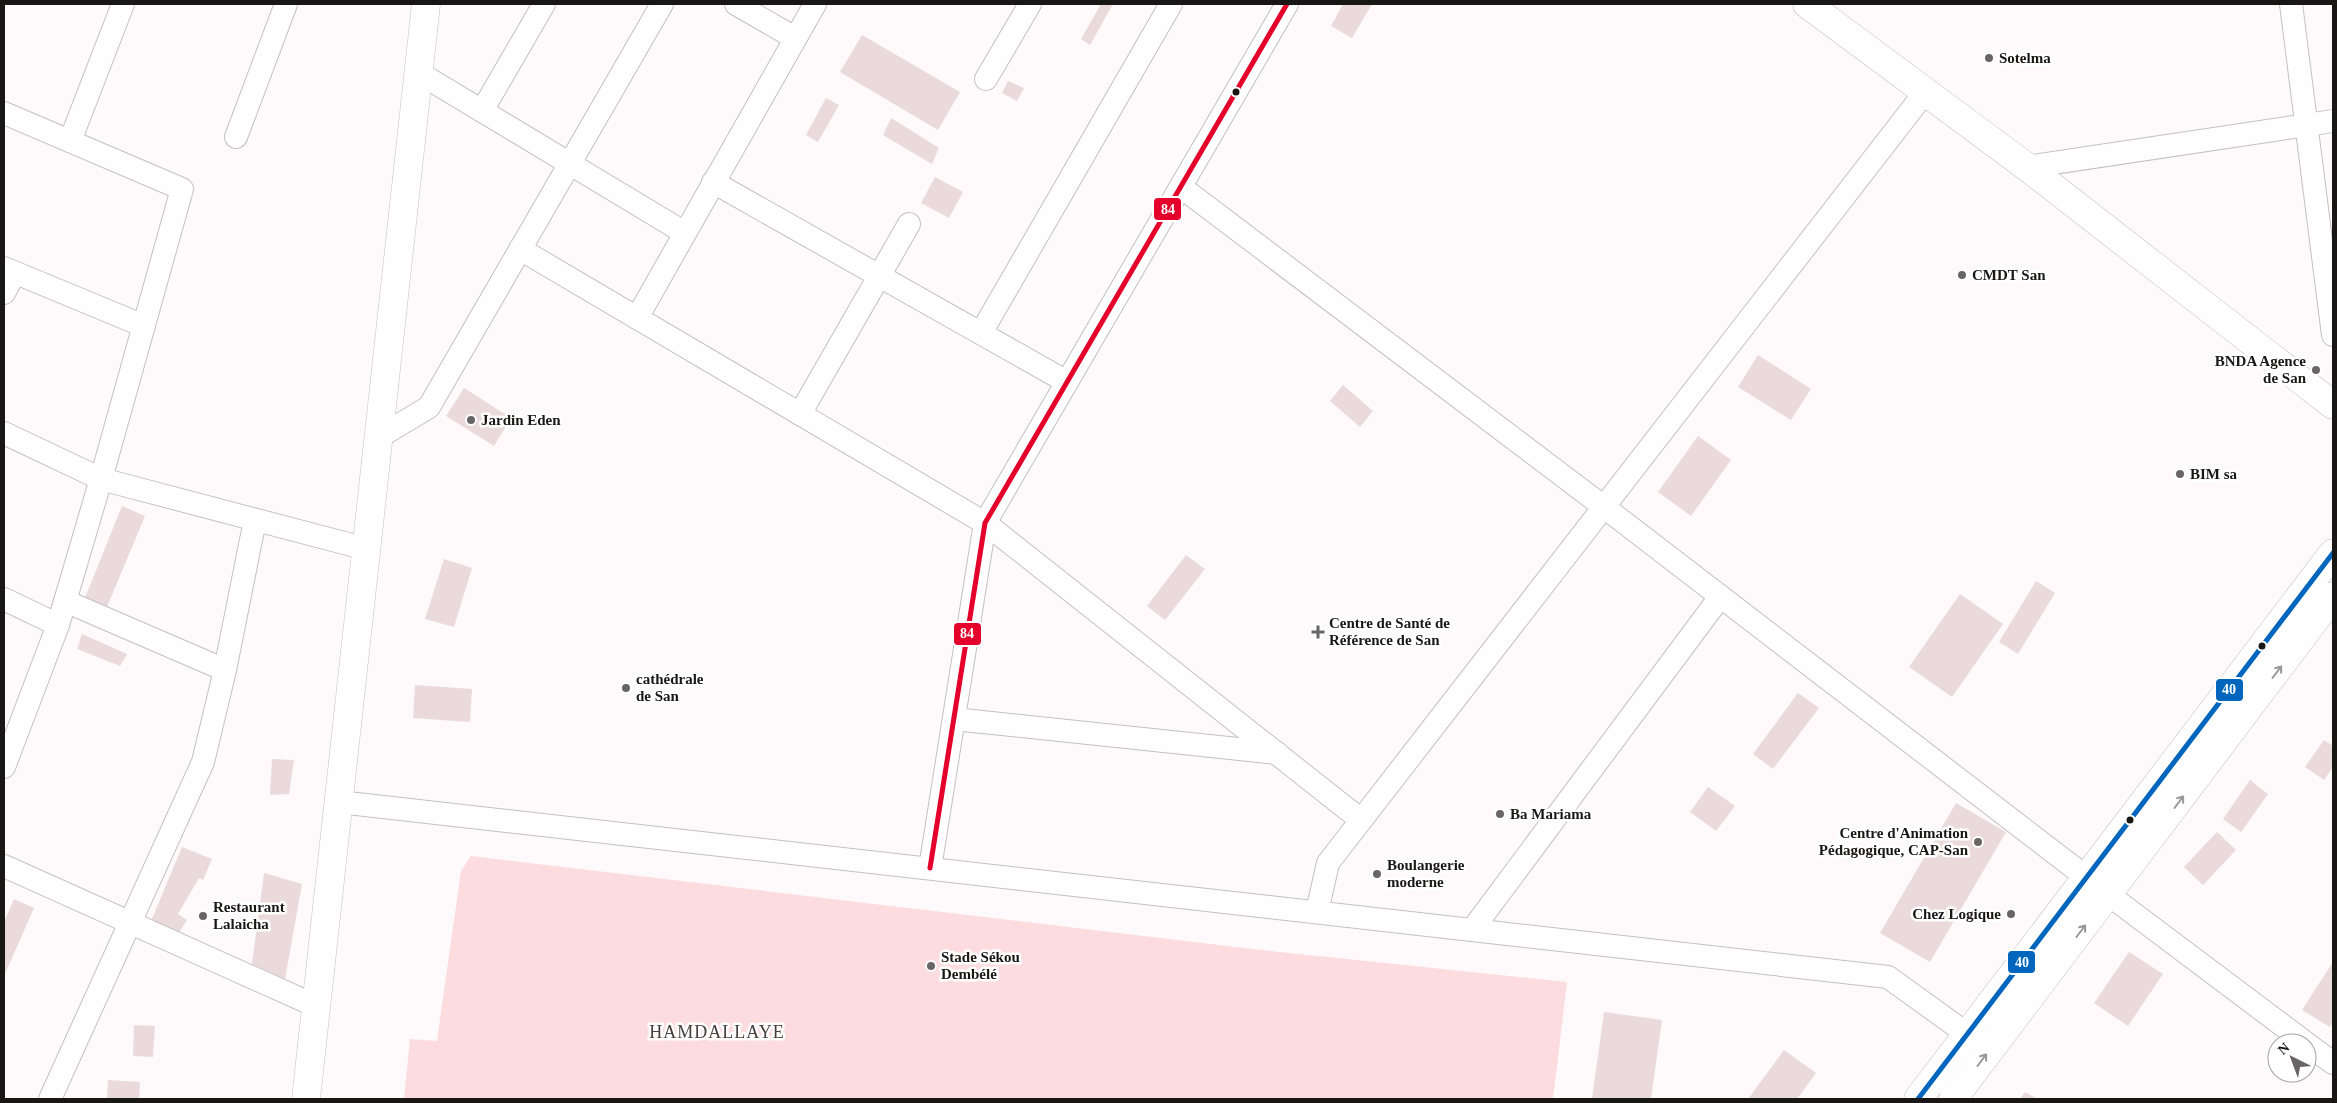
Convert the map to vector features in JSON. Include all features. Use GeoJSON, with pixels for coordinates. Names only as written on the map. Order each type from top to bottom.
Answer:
{"type":"FeatureCollection","features":[{"type":"Feature","properties":{"kind":"main road"},"geometry":{"type":"LineString","coordinates":[[306,1099],[426,4]]}},
{"type":"Feature","properties":{"kind":"main road"},"geometry":{"type":"LineString","coordinates":[[1807,4],[2027,167],[2333,405]]}},
{"type":"Feature","properties":{"kind":"main road"},"geometry":{"type":"LineString","coordinates":[[1918,1099],[2333,553]]}},
{"type":"Feature","properties":{"kind":"main road"},"geometry":{"type":"LineString","coordinates":[[1953,1099],[2333,596]]}},
{"type":"Feature","properties":{"kind":"street"},"geometry":{"type":"LineString","coordinates":[[70,141],[123,4]]}},
{"type":"Feature","properties":{"kind":"street"},"geometry":{"type":"LineString","coordinates":[[236,137],[286,4]]}},
{"type":"Feature","properties":{"kind":"street"},"geometry":{"type":"LineString","coordinates":[[482,111],[544,4]]}},
{"type":"Feature","properties":{"kind":"street"},"geometry":{"type":"LineString","coordinates":[[379,437],[429,407],[662,4]]}},
{"type":"Feature","properties":{"kind":"street"},"geometry":{"type":"LineString","coordinates":[[736,4],[795,38]]}},
{"type":"Feature","properties":{"kind":"street"},"geometry":{"type":"LineString","coordinates":[[637,318],[815,4]]}},
{"type":"Feature","properties":{"kind":"street"},"geometry":{"type":"LineString","coordinates":[[986,79],[1030,4]]}},
{"type":"Feature","properties":{"kind":"street"},"geometry":{"type":"LineString","coordinates":[[981,333],[1171,4]]}},
{"type":"Feature","properties":{"kind":"street"},"geometry":{"type":"LineString","coordinates":[[930,868],[985,523],[1287,4]]}},
{"type":"Feature","properties":{"kind":"street"},"geometry":{"type":"LineString","coordinates":[[2291,4],[2333,335]]}},
{"type":"Feature","properties":{"kind":"street"},"geometry":{"type":"LineString","coordinates":[[419,72],[685,233]]}},
{"type":"Feature","properties":{"kind":"street"},"geometry":{"type":"LineString","coordinates":[[1317,912],[1328,863],[1926,91]]}},
{"type":"Feature","properties":{"kind":"street"},"geometry":{"type":"LineString","coordinates":[[4,113],[182,189],[58,625],[4,767]]}},
{"type":"Feature","properties":{"kind":"street"},"geometry":{"type":"LineString","coordinates":[[2027,167],[2333,122]]}},
{"type":"Feature","properties":{"kind":"street"},"geometry":{"type":"LineString","coordinates":[[713,182],[1067,382]]}},
{"type":"Feature","properties":{"kind":"street"},"geometry":{"type":"LineString","coordinates":[[1181,187],[1604,507],[2086,877]]}},
{"type":"Feature","properties":{"kind":"street"},"geometry":{"type":"LineString","coordinates":[[800,414],[909,224]]}},
{"type":"Feature","properties":{"kind":"street"},"geometry":{"type":"LineString","coordinates":[[520,249],[985,523],[1361,820]]}},
{"type":"Feature","properties":{"kind":"street"},"geometry":{"type":"LineString","coordinates":[[4,293],[10,270],[144,326]]}},
{"type":"Feature","properties":{"kind":"street"},"geometry":{"type":"LineString","coordinates":[[4,433],[101,479],[367,548]]}},
{"type":"Feature","properties":{"kind":"street"},"geometry":{"type":"LineString","coordinates":[[50,1099],[203,762],[225,670],[255,520]]}},
{"type":"Feature","properties":{"kind":"street"},"geometry":{"type":"LineString","coordinates":[[1472,930],[1720,596]]}},
{"type":"Feature","properties":{"kind":"street"},"geometry":{"type":"LineString","coordinates":[[65,601],[225,670]]}},
{"type":"Feature","properties":{"kind":"street"},"geometry":{"type":"LineString","coordinates":[[5,602],[58,625]]}},
{"type":"Feature","properties":{"kind":"street"},"geometry":{"type":"LineString","coordinates":[[954,719],[1277,753]]}},
{"type":"Feature","properties":{"kind":"street"},"geometry":{"type":"LineString","coordinates":[[339,802],[1888,977],[1967,1034]]}},
{"type":"Feature","properties":{"kind":"street"},"geometry":{"type":"LineString","coordinates":[[4,866],[316,1006]]}},
{"type":"Feature","properties":{"kind":"street"},"geometry":{"type":"LineString","coordinates":[[2108,895],[2293,1033]]}},
{"type":"Feature","properties":{"kind":"street"},"geometry":{"type":"LineString","coordinates":[[2317,1051],[2333,1063]]}},
{"type":"Feature","properties":{"kind":"shaded area","name":"Stade Sékou Dembélé"},"geometry":{"type":"Polygon","coordinates":[[[471,856],[1261,950],[1567,982],[1553,1099],[404,1099],[410,1039],[437,1041],[461,871],[471,856]]]}},
{"type":"Feature","properties":{"kind":"building"},"geometry":{"type":"Polygon","coordinates":[[[1101,4],[1113,4],[1090,45],[1081,39],[1101,4]]]}},
{"type":"Feature","properties":{"kind":"building"},"geometry":{"type":"Polygon","coordinates":[[[1343,4],[1372,4],[1352,38],[1331,26],[1343,4]]]}},
{"type":"Feature","properties":{"kind":"building"},"geometry":{"type":"Polygon","coordinates":[[[862,35],[960,92],[938,130],[840,72],[862,35]]]}},
{"type":"Feature","properties":{"kind":"building"},"geometry":{"type":"Polygon","coordinates":[[[1008,81],[1024,88],[1017,101],[1002,93],[1008,81]]]}},
{"type":"Feature","properties":{"kind":"building"},"geometry":{"type":"Polygon","coordinates":[[[826,98],[839,105],[818,142],[806,135],[826,98]]]}},
{"type":"Feature","properties":{"kind":"building"},"geometry":{"type":"Polygon","coordinates":[[[891,118],[939,148],[932,164],[883,135],[891,118]]]}},
{"type":"Feature","properties":{"kind":"building"},"geometry":{"type":"Polygon","coordinates":[[[935,177],[963,192],[949,218],[921,203],[935,177]]]}},
{"type":"Feature","properties":{"kind":"building"},"geometry":{"type":"Polygon","coordinates":[[[1758,355],[1811,389],[1791,420],[1738,387],[1758,355]]]}},
{"type":"Feature","properties":{"kind":"building"},"geometry":{"type":"Polygon","coordinates":[[[1343,385],[1373,411],[1360,427],[1330,401],[1343,385]]]}},
{"type":"Feature","properties":{"kind":"building"},"geometry":{"type":"Polygon","coordinates":[[[464,388],[511,418],[494,446],[446,416],[464,388]]]}},
{"type":"Feature","properties":{"kind":"building"},"geometry":{"type":"Polygon","coordinates":[[[1698,436],[1731,460],[1691,516],[1658,492],[1698,436]]]}},
{"type":"Feature","properties":{"kind":"building"},"geometry":{"type":"Polygon","coordinates":[[[122,506],[145,516],[107,607],[85,598],[122,506]]]}},
{"type":"Feature","properties":{"kind":"building"},"geometry":{"type":"Polygon","coordinates":[[[1186,555],[1205,569],[1165,620],[1147,606],[1186,555]]]}},
{"type":"Feature","properties":{"kind":"building"},"geometry":{"type":"Polygon","coordinates":[[[444,559],[472,568],[454,627],[425,619],[444,559]]]}},
{"type":"Feature","properties":{"kind":"building"},"geometry":{"type":"Polygon","coordinates":[[[2036,581],[2055,593],[2018,654],[1999,642],[2036,581]]]}},
{"type":"Feature","properties":{"kind":"building"},"geometry":{"type":"Polygon","coordinates":[[[1960,594],[2003,624],[1952,697],[1909,667],[1960,594]]]}},
{"type":"Feature","properties":{"kind":"building"},"geometry":{"type":"Polygon","coordinates":[[[82,634],[127,654],[120,666],[77,649],[82,634]]]}},
{"type":"Feature","properties":{"kind":"building"},"geometry":{"type":"Polygon","coordinates":[[[415,685],[472,689],[470,722],[413,718],[415,685]]]}},
{"type":"Feature","properties":{"kind":"building"},"geometry":{"type":"Polygon","coordinates":[[[1798,693],[1819,708],[1773,769],[1753,754],[1798,693]]]}},
{"type":"Feature","properties":{"kind":"building"},"geometry":{"type":"Polygon","coordinates":[[[2324,740],[2333,746],[2333,767],[2324,780],[2305,767],[2324,740]]]}},
{"type":"Feature","properties":{"kind":"building"},"geometry":{"type":"Polygon","coordinates":[[[272,759],[294,760],[289,794],[270,795],[272,759]]]}},
{"type":"Feature","properties":{"kind":"building"},"geometry":{"type":"Polygon","coordinates":[[[2250,780],[2268,794],[2241,832],[2223,819],[2250,780]]]}},
{"type":"Feature","properties":{"kind":"building"},"geometry":{"type":"Polygon","coordinates":[[[1708,787],[1735,806],[1716,831],[1690,812],[1708,787]]]}},
{"type":"Feature","properties":{"kind":"building"},"geometry":{"type":"Polygon","coordinates":[[[1956,803],[2006,832],[1930,962],[1880,933],[1956,803]]]}},
{"type":"Feature","properties":{"kind":"building"},"geometry":{"type":"Polygon","coordinates":[[[2217,832],[2236,850],[2203,885],[2184,867],[2217,832]]]}},
{"type":"Feature","properties":{"kind":"building"},"geometry":{"type":"Polygon","coordinates":[[[182,847],[212,859],[203,880],[199,878],[178,914],[187,920],[177,936],[151,921],[182,847]]]}},
{"type":"Feature","properties":{"kind":"building"},"geometry":{"type":"Polygon","coordinates":[[[264,873],[302,884],[285,979],[252,964],[264,873]]]}},
{"type":"Feature","properties":{"kind":"building"},"geometry":{"type":"Polygon","coordinates":[[[14,899],[34,908],[4,976],[4,922],[14,899]]]}},
{"type":"Feature","properties":{"kind":"building"},"geometry":{"type":"Polygon","coordinates":[[[2129,952],[2163,974],[2128,1026],[2094,1003],[2129,952]]]}},
{"type":"Feature","properties":{"kind":"building"},"geometry":{"type":"Polygon","coordinates":[[[2333,962],[2333,1022],[2330,1027],[2302,1010],[2333,962]]]}},
{"type":"Feature","properties":{"kind":"building"},"geometry":{"type":"Polygon","coordinates":[[[1604,1012],[1662,1020],[1651,1099],[1592,1099],[1604,1012]]]}},
{"type":"Feature","properties":{"kind":"building"},"geometry":{"type":"Polygon","coordinates":[[[134,1025],[155,1026],[153,1057],[133,1056],[134,1025]]]}},
{"type":"Feature","properties":{"kind":"building"},"geometry":{"type":"Polygon","coordinates":[[[1784,1050],[1816,1073],[1797,1099],[1748,1099],[1784,1050]]]}},
{"type":"Feature","properties":{"kind":"building"},"geometry":{"type":"Polygon","coordinates":[[[108,1080],[140,1082],[139,1099],[107,1099],[108,1080]]]}},
{"type":"Feature","properties":{"kind":"building"},"geometry":{"type":"Polygon","coordinates":[[[2025,1092],[2037,1099],[2020,1099],[2025,1092]]]}},
{"type":"Feature","properties":{"kind":"transit line","name":"84"},"geometry":{"type":"LineString","coordinates":[[930,868],[985,523],[1287,4]]}},
{"type":"Feature","properties":{"kind":"transit line","name":"40"},"geometry":{"type":"LineString","coordinates":[[1918,1099],[2333,553]]}},
{"type":"Feature","properties":{"kind":"place","name":"Sotelma"},"geometry":{"type":"Point","coordinates":[1989,58]}},
{"type":"Feature","properties":{"kind":"place","name":"CMDT San"},"geometry":{"type":"Point","coordinates":[1962,275]}},
{"type":"Feature","properties":{"kind":"place","name":"BNDA Agence de San"},"geometry":{"type":"Point","coordinates":[2316,370]}},
{"type":"Feature","properties":{"kind":"place","name":"Jardin Eden"},"geometry":{"type":"Point","coordinates":[471,420]}},
{"type":"Feature","properties":{"kind":"place","name":"BIM sa"},"geometry":{"type":"Point","coordinates":[2180,474]}},
{"type":"Feature","properties":{"kind":"place","name":"Centre de Santé de Référence de San"},"geometry":{"type":"Point","coordinates":[1318,632]}},
{"type":"Feature","properties":{"kind":"place","name":"cathédrale de San"},"geometry":{"type":"Point","coordinates":[626,688]}},
{"type":"Feature","properties":{"kind":"place","name":"Ba Mariama"},"geometry":{"type":"Point","coordinates":[1500,814]}},
{"type":"Feature","properties":{"kind":"place","name":"Centre d'Animation Pédagogique, CAP-San"},"geometry":{"type":"Point","coordinates":[1978,842]}},
{"type":"Feature","properties":{"kind":"place","name":"Boulangerie moderne"},"geometry":{"type":"Point","coordinates":[1377,874]}},
{"type":"Feature","properties":{"kind":"place","name":"Chez Logique"},"geometry":{"type":"Point","coordinates":[2011,914]}},
{"type":"Feature","properties":{"kind":"place","name":"Restaurant Lalaicha"},"geometry":{"type":"Point","coordinates":[203,916]}},
{"type":"Feature","properties":{"kind":"place","name":"Stade Sékou Dembélé"},"geometry":{"type":"Point","coordinates":[931,966]}},
{"type":"Feature","properties":{"kind":"district","name":"HAMDALLAYE"},"geometry":{"type":"Point","coordinates":[717,1032]}}]}
